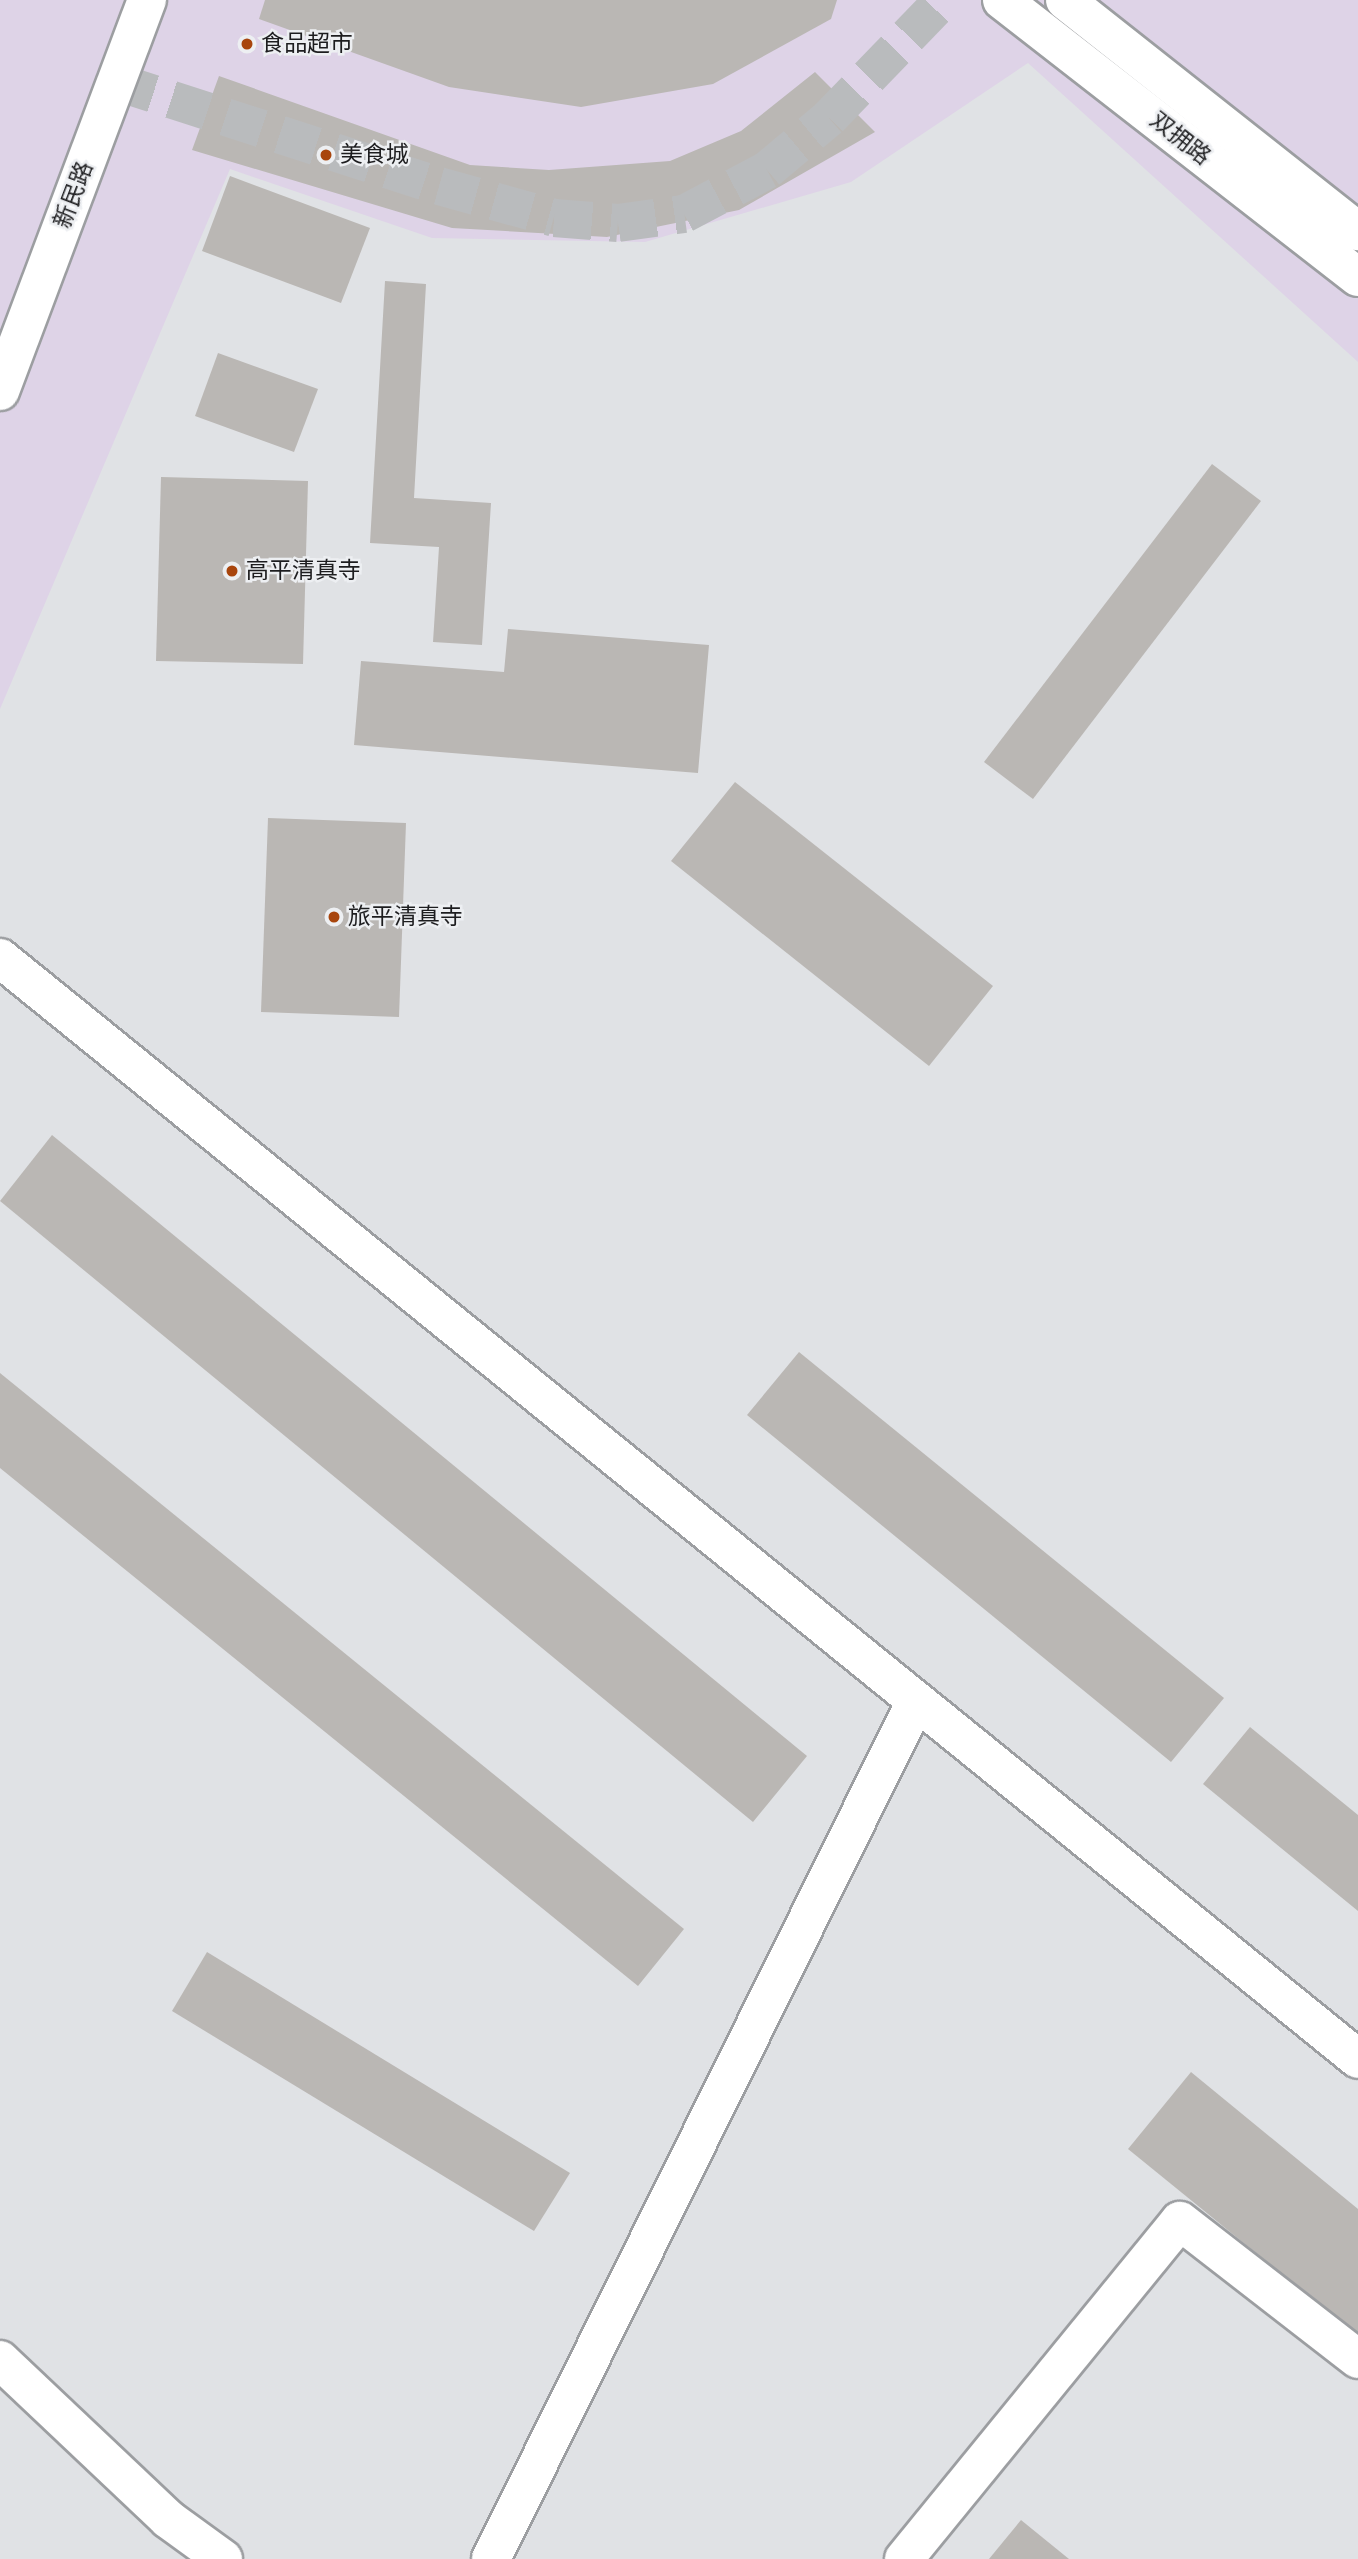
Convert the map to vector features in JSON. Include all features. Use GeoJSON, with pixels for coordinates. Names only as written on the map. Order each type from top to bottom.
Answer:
{"type":"FeatureCollection","features":[{"type":"Feature","properties":{"kind":"street","name":"新民路"},"geometry":{"type":"LineString","coordinates":[[0,391],[147,0]]}},
{"type":"Feature","properties":{"kind":"street","name":"双拥路"},"geometry":{"type":"LineString","coordinates":[[1002,0],[1358,277]]}},
{"type":"Feature","properties":{"kind":"street","name":"双拥路"},"geometry":{"type":"LineString","coordinates":[[1065,0],[1358,231]]}},
{"type":"Feature","properties":{"kind":"street"},"geometry":{"type":"LineString","coordinates":[[0,958],[1358,2059]]}},
{"type":"Feature","properties":{"kind":"street"},"geometry":{"type":"LineString","coordinates":[[491,2559],[916,1701]]}},
{"type":"Feature","properties":{"kind":"street"},"geometry":{"type":"LineString","coordinates":[[904,2559],[1180,2221],[1358,2359]]}},
{"type":"Feature","properties":{"kind":"street"},"geometry":{"type":"LineString","coordinates":[[0,2360],[168,2519],[223,2559]]}},
{"type":"Feature","properties":{"kind":"shaded area"},"geometry":{"type":"Polygon","coordinates":[[[0,0],[1358,0],[1358,362],[1028,63],[851,182],[645,242],[432,238],[230,169],[0,709],[0,0]]]}},
{"type":"Feature","properties":{"kind":"building"},"geometry":{"type":"Polygon","coordinates":[[[265,0],[837,0],[831,19],[713,84],[581,107],[449,87],[259,19],[265,0]]]}},
{"type":"Feature","properties":{"kind":"building","name":"美食城"},"geometry":{"type":"Polygon","coordinates":[[[815,72],[875,132],[739,210],[607,237],[452,228],[192,150],[219,76],[470,165],[549,170],[670,161],[741,131],[815,72]]]}},
{"type":"Feature","properties":{"kind":"building"},"geometry":{"type":"Polygon","coordinates":[[[230,176],[370,228],[341,303],[202,251],[230,176]]]}},
{"type":"Feature","properties":{"kind":"building"},"geometry":{"type":"Polygon","coordinates":[[[385,281],[426,284],[414,498],[491,503],[482,645],[433,642],[439,547],[370,543],[385,281]]]}},
{"type":"Feature","properties":{"kind":"building"},"geometry":{"type":"Polygon","coordinates":[[[218,353],[318,389],[294,452],[195,416],[218,353]]]}},
{"type":"Feature","properties":{"kind":"building"},"geometry":{"type":"Polygon","coordinates":[[[1212,464],[1261,501],[1033,799],[984,762],[1212,464]]]}},
{"type":"Feature","properties":{"kind":"building","name":"高平清真寺"},"geometry":{"type":"Polygon","coordinates":[[[161,477],[308,481],[303,664],[156,661],[161,477]]]}},
{"type":"Feature","properties":{"kind":"building"},"geometry":{"type":"Polygon","coordinates":[[[508,629],[709,645],[698,773],[354,745],[361,661],[504,672],[508,629]]]}},
{"type":"Feature","properties":{"kind":"building"},"geometry":{"type":"Polygon","coordinates":[[[735,782],[993,986],[929,1066],[671,861],[735,782]]]}},
{"type":"Feature","properties":{"kind":"building","name":"旅平清真寺"},"geometry":{"type":"Polygon","coordinates":[[[268,818],[406,823],[399,1017],[261,1012],[268,818]]]}},
{"type":"Feature","properties":{"kind":"building"},"geometry":{"type":"Polygon","coordinates":[[[52,1135],[807,1756],[753,1822],[0,1201],[52,1135]]]}},
{"type":"Feature","properties":{"kind":"building"},"geometry":{"type":"Polygon","coordinates":[[[799,1352],[1224,1698],[1171,1762],[747,1415],[799,1352]]]}},
{"type":"Feature","properties":{"kind":"building"},"geometry":{"type":"Polygon","coordinates":[[[0,1373],[684,1929],[638,1986],[0,1468],[0,1373]]]}},
{"type":"Feature","properties":{"kind":"building"},"geometry":{"type":"Polygon","coordinates":[[[1250,1727],[1358,1815],[1358,1911],[1203,1784],[1250,1727]]]}},
{"type":"Feature","properties":{"kind":"building"},"geometry":{"type":"Polygon","coordinates":[[[207,1952],[570,2173],[534,2231],[172,2011],[207,1952]]]}},
{"type":"Feature","properties":{"kind":"building"},"geometry":{"type":"Polygon","coordinates":[[[1191,2072],[1358,2209],[1358,2336],[1128,2149],[1191,2072]]]}},
{"type":"Feature","properties":{"kind":"building"},"geometry":{"type":"Polygon","coordinates":[[[1021,2520],[1069,2559],[989,2559],[1021,2520]]]}},
{"type":"Feature","properties":{"kind":"tunnel"},"geometry":{"type":"LineString","coordinates":[[117,82],[439,186],[554,218],[618,223],[684,214],[767,170],[829,118],[943,0]]}},
{"type":"Feature","properties":{"kind":"place","name":"食品超市"},"geometry":{"type":"Point","coordinates":[247,44]}},
{"type":"Feature","properties":{"kind":"place","name":"美食城"},"geometry":{"type":"Point","coordinates":[326,155]}},
{"type":"Feature","properties":{"kind":"place","name":"高平清真寺"},"geometry":{"type":"Point","coordinates":[232,571]}},
{"type":"Feature","properties":{"kind":"place","name":"旅平清真寺"},"geometry":{"type":"Point","coordinates":[334,917]}}]}
